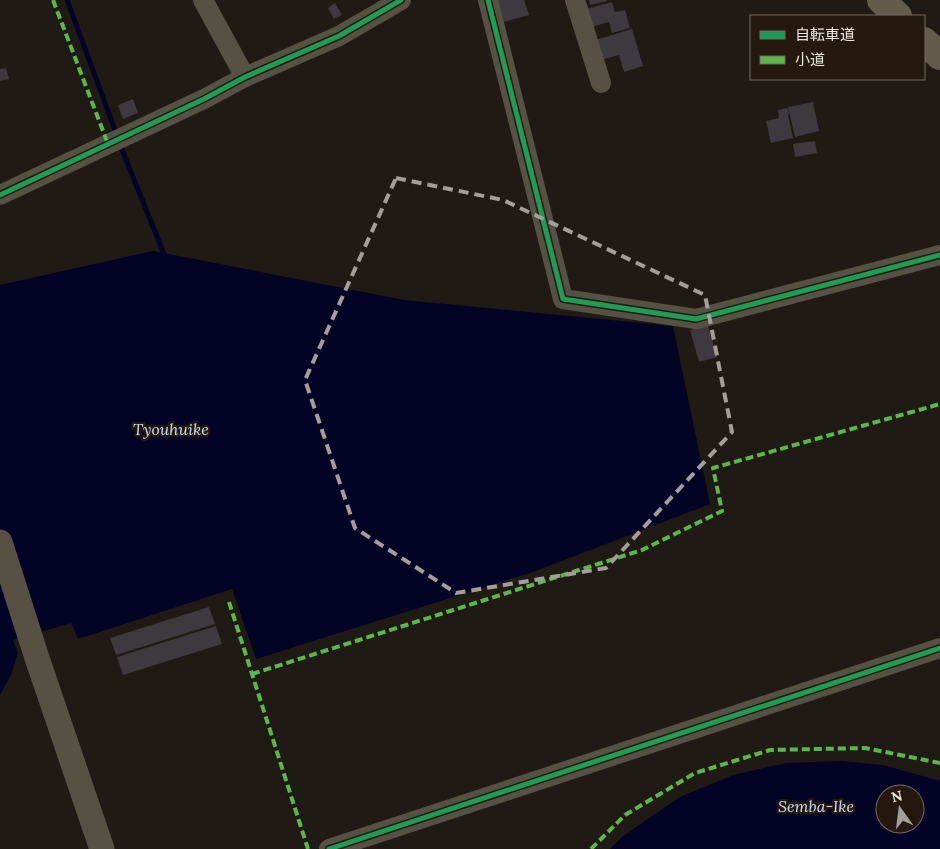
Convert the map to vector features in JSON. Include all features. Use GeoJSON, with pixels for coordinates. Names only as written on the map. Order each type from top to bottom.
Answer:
{"type":"FeatureCollection","features":[{"type":"Feature","properties":{"kind":"main road"},"geometry":{"type":"LineString","coordinates":[[881,0],[897,15]]}},
{"type":"Feature","properties":{"kind":"main road"},"geometry":{"type":"LineString","coordinates":[[925,42],[940,56]]}},
{"type":"Feature","properties":{"kind":"street"},"geometry":{"type":"LineString","coordinates":[[204,0],[245,77]]}},
{"type":"Feature","properties":{"kind":"street"},"geometry":{"type":"LineString","coordinates":[[0,195],[204,99],[245,77],[339,36],[401,0]]}},
{"type":"Feature","properties":{"kind":"street"},"geometry":{"type":"LineString","coordinates":[[488,0],[563,299],[696,319],[940,255]]}},
{"type":"Feature","properties":{"kind":"street"},"geometry":{"type":"LineString","coordinates":[[575,0],[601,83]]}},
{"type":"Feature","properties":{"kind":"street"},"geometry":{"type":"LineString","coordinates":[[0,542],[102,849]]}},
{"type":"Feature","properties":{"kind":"street"},"geometry":{"type":"LineString","coordinates":[[329,849],[940,648]]}},
{"type":"Feature","properties":{"kind":"highlighted area"},"geometry":{"type":"Polygon","coordinates":[[[396,178],[503,200],[705,295],[732,432],[606,568],[456,593],[355,528],[305,380],[396,178]]]}},
{"type":"Feature","properties":{"kind":"water","name":"Tyouhuike"},"geometry":{"type":"Polygon","coordinates":[[[153,251],[404,300],[673,326],[710,504],[533,572],[256,659],[232,589],[78,639],[71,623],[13,640],[18,653],[11,675],[0,695],[0,285],[153,251]]]}},
{"type":"Feature","properties":{"kind":"water","name":"Semba-Ike"},"geometry":{"type":"Polygon","coordinates":[[[841,761],[883,765],[940,781],[940,849],[610,849],[623,836],[680,797],[733,775],[786,763],[841,761]]]}},
{"type":"Feature","properties":{"kind":"building"},"geometry":{"type":"Polygon","coordinates":[[[494,0],[524,0],[529,15],[500,23],[494,0]]]}},
{"type":"Feature","properties":{"kind":"building"},"geometry":{"type":"Polygon","coordinates":[[[589,0],[607,0],[607,1],[590,5],[589,0]]]}},
{"type":"Feature","properties":{"kind":"building"},"geometry":{"type":"Polygon","coordinates":[[[612,2],[615,12],[625,10],[630,28],[612,33],[609,22],[591,27],[586,9],[612,2]]]}},
{"type":"Feature","properties":{"kind":"building"},"geometry":{"type":"Polygon","coordinates":[[[335,3],[342,15],[334,19],[328,8],[335,3]]]}},
{"type":"Feature","properties":{"kind":"building"},"geometry":{"type":"Polygon","coordinates":[[[632,29],[643,66],[624,72],[619,55],[597,61],[592,41],[632,29]]]}},
{"type":"Feature","properties":{"kind":"building"},"geometry":{"type":"Polygon","coordinates":[[[6,68],[9,79],[0,81],[0,69],[6,68]]]}},
{"type":"Feature","properties":{"kind":"building"},"geometry":{"type":"Polygon","coordinates":[[[133,99],[138,113],[123,119],[118,105],[133,99]]]}},
{"type":"Feature","properties":{"kind":"building"},"geometry":{"type":"Polygon","coordinates":[[[813,102],[819,131],[795,137],[788,107],[813,102]]]}},
{"type":"Feature","properties":{"kind":"building"},"geometry":{"type":"Polygon","coordinates":[[[788,108],[793,138],[771,143],[766,121],[779,118],[778,110],[788,108]]]}},
{"type":"Feature","properties":{"kind":"building"},"geometry":{"type":"Polygon","coordinates":[[[815,141],[817,153],[795,157],[793,144],[815,141]]]}},
{"type":"Feature","properties":{"kind":"building"},"geometry":{"type":"Polygon","coordinates":[[[708,325],[717,357],[699,362],[690,330],[708,325]]]}},
{"type":"Feature","properties":{"kind":"building"},"geometry":{"type":"Polygon","coordinates":[[[209,607],[215,624],[116,655],[110,638],[209,607]]]}},
{"type":"Feature","properties":{"kind":"building"},"geometry":{"type":"Polygon","coordinates":[[[216,626],[222,644],[123,675],[117,657],[216,626]]]}},
{"type":"Feature","properties":{"kind":"waterway"},"geometry":{"type":"LineString","coordinates":[[67,0],[115,130]]}},
{"type":"Feature","properties":{"kind":"waterway"},"geometry":{"type":"LineString","coordinates":[[121,147],[166,259]]}},
{"type":"Feature","properties":{"kind":"marked path"},"geometry":{"type":"LineString","coordinates":[[53,0],[108,144]]}},
{"type":"Feature","properties":{"kind":"marked path"},"geometry":{"type":"LineString","coordinates":[[252,674],[642,550],[722,511],[713,468],[940,404]]}},
{"type":"Feature","properties":{"kind":"marked path"},"geometry":{"type":"LineString","coordinates":[[229,602],[308,849]]}},
{"type":"Feature","properties":{"kind":"marked path"},"geometry":{"type":"LineString","coordinates":[[591,849],[625,815],[695,773],[770,750],[865,748],[940,763]]}},
{"type":"Feature","properties":{"kind":"cycle path"},"geometry":{"type":"LineString","coordinates":[[0,195],[204,99],[245,77],[339,36],[401,0]]}},
{"type":"Feature","properties":{"kind":"cycle path"},"geometry":{"type":"LineString","coordinates":[[488,0],[563,299],[696,319],[940,255]]}},
{"type":"Feature","properties":{"kind":"cycle path"},"geometry":{"type":"LineString","coordinates":[[329,849],[940,648]]}}]}
